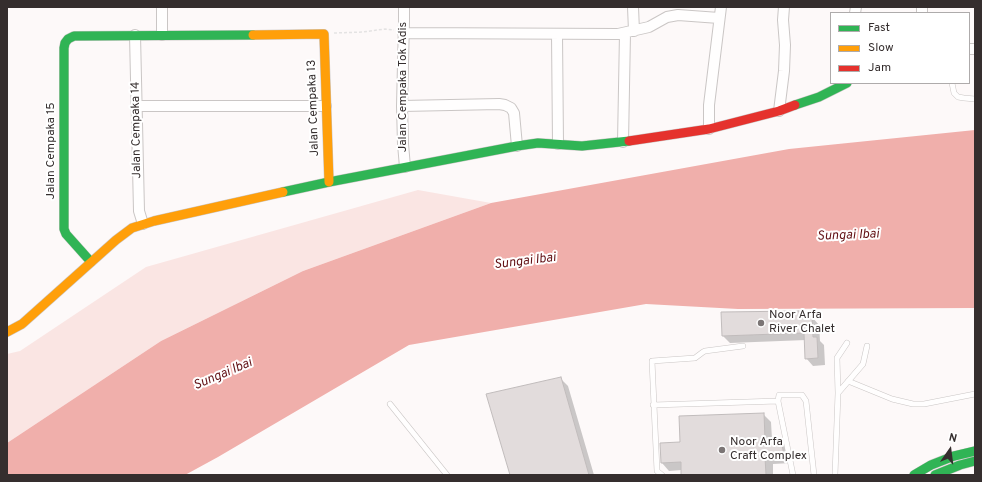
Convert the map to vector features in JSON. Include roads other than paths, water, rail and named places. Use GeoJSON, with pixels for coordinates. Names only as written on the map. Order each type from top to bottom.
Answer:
{"type":"FeatureCollection","features":[{"type":"Feature","properties":{"kind":"street","name":"Jalan Cempaka Tok Adis"},"geometry":{"type":"LineString","coordinates":[[404,7],[402,106],[405,167]]}},
{"type":"Feature","properties":{"kind":"street"},"geometry":{"type":"LineString","coordinates":[[624,142],[630,32],[634,7]]}},
{"type":"Feature","properties":{"kind":"street"},"geometry":{"type":"LineString","coordinates":[[710,129],[709,105],[721,7]]}},
{"type":"Feature","properties":{"kind":"street"},"geometry":{"type":"LineString","coordinates":[[779,111],[784,71],[784,7]]}},
{"type":"Feature","properties":{"kind":"street"},"geometry":{"type":"LineString","coordinates":[[135,35],[162,30],[162,9]]}},
{"type":"Feature","properties":{"kind":"street"},"geometry":{"type":"LineString","coordinates":[[403,33],[618,34],[649,26],[666,17],[678,15],[719,18]]}},
{"type":"Feature","properties":{"kind":"street","name":"Jalan Cempaka 13"},"geometry":{"type":"LineString","coordinates":[[162,30],[324,34],[329,182]]}},
{"type":"Feature","properties":{"kind":"street"},"geometry":{"type":"LineString","coordinates":[[548,33],[558,144]]}},
{"type":"Feature","properties":{"kind":"street","name":"Jalan Cempaka 15"},"geometry":{"type":"LineString","coordinates":[[91,262],[66,234],[64,229],[64,48],[68,39],[74,36],[135,35]]}},
{"type":"Feature","properties":{"kind":"street","name":"Jalan Cempaka 14"},"geometry":{"type":"LineString","coordinates":[[135,35],[139,211],[142,224]]}},
{"type":"Feature","properties":{"kind":"street"},"geometry":{"type":"LineString","coordinates":[[15,328],[116,240],[132,228],[142,224],[329,182],[517,146],[543,143],[582,146],[624,142],[710,129],[779,111],[819,97],[845,84]]}},
{"type":"Feature","properties":{"kind":"street"},"geometry":{"type":"LineString","coordinates":[[402,106],[506,105],[511,108],[514,113],[517,146]]}},
{"type":"Feature","properties":{"kind":"street"},"geometry":{"type":"LineString","coordinates":[[137,106],[326,106]]}},
{"type":"Feature","properties":{"kind":"street"},"geometry":{"type":"LineString","coordinates":[[914,475],[931,465],[954,456],[975,451]]}},
{"type":"Feature","properties":{"kind":"street"},"geometry":{"type":"LineString","coordinates":[[935,475],[975,461]]}},
{"type":"Feature","properties":{"kind":"lane"},"geometry":{"type":"LineString","coordinates":[[952,84],[954,93],[958,97],[975,99]]}},
{"type":"Feature","properties":{"kind":"lane"},"geometry":{"type":"LineString","coordinates":[[835,475],[838,393],[837,358],[847,343]]}},
{"type":"Feature","properties":{"kind":"lane"},"geometry":{"type":"LineString","coordinates":[[662,475],[657,471],[652,361],[696,358],[705,351],[742,346]]}},
{"type":"Feature","properties":{"kind":"lane"},"geometry":{"type":"LineString","coordinates":[[838,393],[863,364],[867,346]]}},
{"type":"Feature","properties":{"kind":"lane"},"geometry":{"type":"LineString","coordinates":[[848,381],[892,399],[913,404],[924,404],[975,394]]}},
{"type":"Feature","properties":{"kind":"lane"},"geometry":{"type":"LineString","coordinates":[[793,475],[778,401],[779,395],[802,395],[806,401],[814,475]]}},
{"type":"Feature","properties":{"kind":"lane"},"geometry":{"type":"LineString","coordinates":[[654,405],[778,401]]}},
{"type":"Feature","properties":{"kind":"lane"},"geometry":{"type":"LineString","coordinates":[[390,404],[447,475]]}},
{"type":"Feature","properties":{"kind":"water","name":"Sungai Ibai"},"geometry":{"type":"Polygon","coordinates":[[[975,130],[975,308],[738,309],[646,304],[409,345],[185,475],[7,475],[7,443],[161,341],[303,271],[491,203],[789,149],[975,130]]]}},
{"type":"Feature","properties":{"kind":"place","name":"Noor Arfa River Chalet"},"geometry":{"type":"Point","coordinates":[761,323]}},
{"type":"Feature","properties":{"kind":"place","name":"Noor Arfa Craft Complex"},"geometry":{"type":"Point","coordinates":[722,450]}}]}
